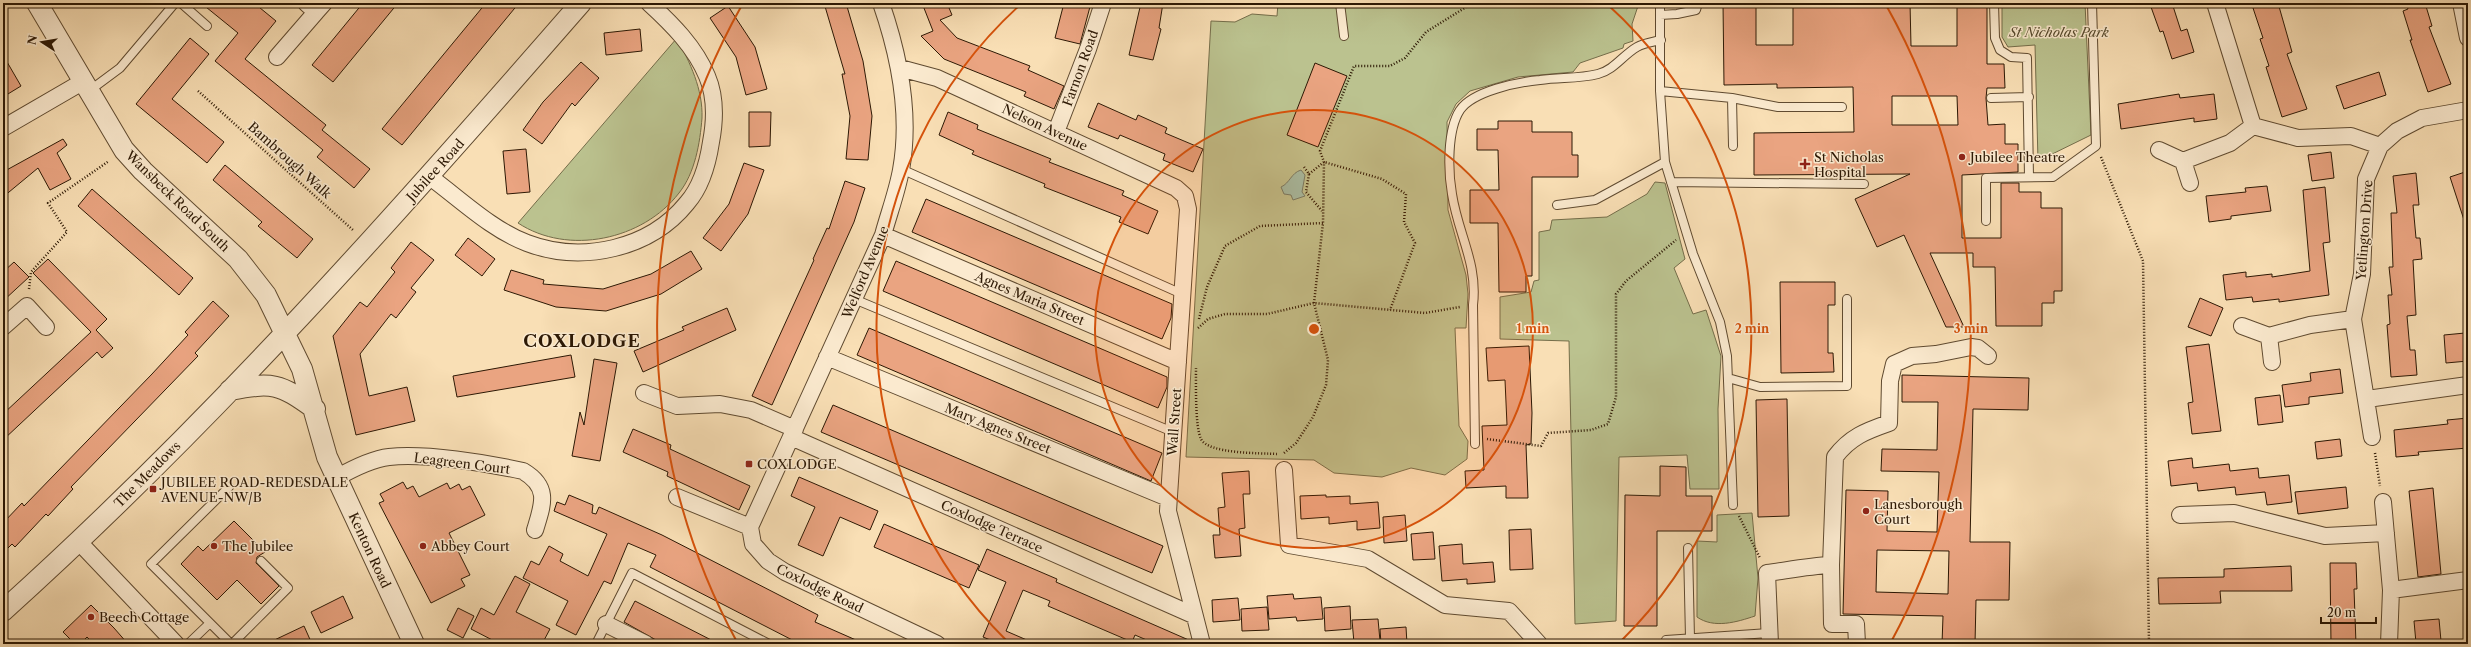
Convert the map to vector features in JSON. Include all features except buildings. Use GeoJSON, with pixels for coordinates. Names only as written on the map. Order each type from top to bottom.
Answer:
{"type":"FeatureCollection","features":[{"type":"Feature","properties":{"kind":"street","name":"Wansbeck Road South"},"geometry":{"type":"LineString","coordinates":[[37,3],[124,150],[143,171],[238,259],[266,295],[286,333]]}},
{"type":"Feature","properties":{"kind":"street","name":"Jubilee Road"},"geometry":{"type":"LineString","coordinates":[[286,333],[430,177],[581,3]]}},
{"type":"Feature","properties":{"kind":"street"},"geometry":{"type":"LineString","coordinates":[[430,177],[496,225],[527,244],[568,252],[613,250],[656,232],[688,203],[707,165],[716,119],[707,77],[685,38],[649,3]]}},
{"type":"Feature","properties":{"kind":"street","name":"Welford Avenue"},"geometry":{"type":"LineString","coordinates":[[750,526],[883,234],[901,169],[904,113],[900,68],[893,38],[881,3]]}},
{"type":"Feature","properties":{"kind":"street","name":"Farnon Road"},"geometry":{"type":"LineString","coordinates":[[1056,132],[1088,49],[1103,3]]}},
{"type":"Feature","properties":{"kind":"street"},"geometry":{"type":"LineString","coordinates":[[2215,3],[2253,126]]}},
{"type":"Feature","properties":{"kind":"street"},"geometry":{"type":"LineString","coordinates":[[2461,3],[2468,38]]}},
{"type":"Feature","properties":{"kind":"street"},"geometry":{"type":"LineString","coordinates":[[277,57],[315,6]]}},
{"type":"Feature","properties":{"kind":"street","name":"Nelson Avenue"},"geometry":{"type":"LineString","coordinates":[[900,68],[937,78],[1176,188],[1185,196]]}},
{"type":"Feature","properties":{"kind":"street"},"geometry":{"type":"LineString","coordinates":[[3,128],[86,86]]}},
{"type":"Feature","properties":{"kind":"street","name":"Yetlington Drive"},"geometry":{"type":"LineString","coordinates":[[2372,437],[2353,319],[2362,274],[2366,178],[2380,146],[2397,131],[2422,118],[2468,110]]}},
{"type":"Feature","properties":{"kind":"street"},"geometry":{"type":"LineString","coordinates":[[2253,126],[2298,138],[2351,136],[2380,146]]}},
{"type":"Feature","properties":{"kind":"street"},"geometry":{"type":"LineString","coordinates":[[2159,150],[2183,161],[2230,143],[2253,126]]}},
{"type":"Feature","properties":{"kind":"street"},"geometry":{"type":"LineString","coordinates":[[2183,161],[2190,183]]}},
{"type":"Feature","properties":{"kind":"street","name":"Wall Street"},"geometry":{"type":"LineString","coordinates":[[1185,196],[1188,209],[1168,498],[1169,520],[1193,615],[1202,644]]}},
{"type":"Feature","properties":{"kind":"street","name":"Agnes Maria Street"},"geometry":{"type":"LineString","coordinates":[[883,234],[1178,362]]}},
{"type":"Feature","properties":{"kind":"street"},"geometry":{"type":"LineString","coordinates":[[3,327],[27,306],[46,327]]}},
{"type":"Feature","properties":{"kind":"street"},"geometry":{"type":"LineString","coordinates":[[2242,326],[2269,336],[2310,325],[2353,319]]}},
{"type":"Feature","properties":{"kind":"street","name":"The Meadows"},"geometry":{"type":"LineString","coordinates":[[3,611],[79,542],[286,333]]}},
{"type":"Feature","properties":{"kind":"street","name":"Kenton Road"},"geometry":{"type":"LineString","coordinates":[[286,333],[302,369],[327,456],[336,478],[414,644]]}},
{"type":"Feature","properties":{"kind":"street"},"geometry":{"type":"LineString","coordinates":[[2269,336],[2272,362]]}},
{"type":"Feature","properties":{"kind":"street"},"geometry":{"type":"LineString","coordinates":[[1857,644],[1856,624],[1832,624],[1831,565],[1834,457],[1844,444],[1860,433],[1889,423],[1890,381],[1894,364],[1912,356],[1936,354],[1971,347],[1978,348],[1988,356]]}},
{"type":"Feature","properties":{"kind":"street","name":"Mary Agnes Street"},"geometry":{"type":"LineString","coordinates":[[827,357],[1168,498]]}},
{"type":"Feature","properties":{"kind":"street"},"geometry":{"type":"LineString","coordinates":[[230,390],[259,385],[278,386],[290,391],[314,409]]}},
{"type":"Feature","properties":{"kind":"street"},"geometry":{"type":"LineString","coordinates":[[2367,399],[2468,385]]}},
{"type":"Feature","properties":{"kind":"street","name":"Coxlodge Terrace"},"geometry":{"type":"LineString","coordinates":[[644,393],[677,406],[720,404],[751,410],[793,433],[1193,615]]}},
{"type":"Feature","properties":{"kind":"street","name":"Leagreen Court"},"geometry":{"type":"LineString","coordinates":[[336,478],[367,463],[388,457],[418,456],[523,471],[534,478],[541,488],[543,504],[535,530]]}},
{"type":"Feature","properties":{"kind":"street"},"geometry":{"type":"LineString","coordinates":[[1284,470],[1289,545],[1368,559],[1445,605],[1509,612],[1539,644]]}},
{"type":"Feature","properties":{"kind":"street"},"geometry":{"type":"LineString","coordinates":[[677,497],[750,526]]}},
{"type":"Feature","properties":{"kind":"street"},"geometry":{"type":"LineString","coordinates":[[2383,502],[2391,590],[2389,644]]}},
{"type":"Feature","properties":{"kind":"street"},"geometry":{"type":"LineString","coordinates":[[2180,515],[2234,513],[2325,536],[2386,533]]}},
{"type":"Feature","properties":{"kind":"street","name":"Coxlodge Road"},"geometry":{"type":"LineString","coordinates":[[750,526],[753,544],[768,561],[785,572],[937,644]]}},
{"type":"Feature","properties":{"kind":"street"},"geometry":{"type":"LineString","coordinates":[[79,542],[176,644]]}},
{"type":"Feature","properties":{"kind":"street"},"geometry":{"type":"LineString","coordinates":[[1769,638],[1767,573],[1810,566],[1831,565]]}},
{"type":"Feature","properties":{"kind":"street"},"geometry":{"type":"LineString","coordinates":[[2391,590],[2468,580]]}},
{"type":"Feature","properties":{"kind":"street"},"geometry":{"type":"LineString","coordinates":[[606,624],[646,644]]}},
{"type":"Feature","properties":{"kind":"lane"},"geometry":{"type":"LineString","coordinates":[[86,86],[120,68],[175,3]]}},
{"type":"Feature","properties":{"kind":"lane"},"geometry":{"type":"LineString","coordinates":[[181,3],[207,26]]}},
{"type":"Feature","properties":{"kind":"lane"},"geometry":{"type":"LineString","coordinates":[[1340,3],[1344,36]]}},
{"type":"Feature","properties":{"kind":"lane"},"geometry":{"type":"LineString","coordinates":[[1660,3],[1660,91],[1665,162],[1693,254],[1720,322],[1727,356],[1734,505]]}},
{"type":"Feature","properties":{"kind":"lane"},"geometry":{"type":"LineString","coordinates":[[1660,15],[1677,14],[1696,10],[1698,3]]}},
{"type":"Feature","properties":{"kind":"lane"},"geometry":{"type":"LineString","coordinates":[[1994,3],[1995,38],[2000,50],[2011,57],[2027,58],[2029,97],[2029,177]]}},
{"type":"Feature","properties":{"kind":"lane"},"geometry":{"type":"LineString","coordinates":[[1986,222],[1986,178],[2053,177],[2096,146],[2092,3]]}},
{"type":"Feature","properties":{"kind":"lane"},"geometry":{"type":"LineString","coordinates":[[1475,441],[1473,305],[1475,285],[1472,270],[1457,222],[1451,184],[1451,138],[1460,110],[1474,97],[1510,86],[1541,80],[1570,79],[1600,74],[1619,63],[1638,47],[1661,40]]}},
{"type":"Feature","properties":{"kind":"lane"},"geometry":{"type":"LineString","coordinates":[[1660,91],[1732,98],[1778,107],[1842,107]]}},
{"type":"Feature","properties":{"kind":"lane"},"geometry":{"type":"LineString","coordinates":[[1991,98],[2029,97]]}},
{"type":"Feature","properties":{"kind":"lane"},"geometry":{"type":"LineString","coordinates":[[1732,98],[1732,146]]}},
{"type":"Feature","properties":{"kind":"lane"},"geometry":{"type":"LineString","coordinates":[[1556,205],[1595,200],[1665,162]]}},
{"type":"Feature","properties":{"kind":"lane"},"geometry":{"type":"LineString","coordinates":[[901,169],[1182,294]]}},
{"type":"Feature","properties":{"kind":"lane"},"geometry":{"type":"LineString","coordinates":[[1671,182],[1864,184]]}},
{"type":"Feature","properties":{"kind":"lane"},"geometry":{"type":"LineString","coordinates":[[854,299],[1173,432]]}},
{"type":"Feature","properties":{"kind":"lane"},"geometry":{"type":"LineString","coordinates":[[1728,378],[1760,386],[1847,386],[1847,300]]}},
{"type":"Feature","properties":{"kind":"lane"},"geometry":{"type":"LineString","coordinates":[[229,487],[151,564],[232,644],[288,588],[261,561]]}},
{"type":"Feature","properties":{"kind":"lane"},"geometry":{"type":"LineString","coordinates":[[1688,548],[1690,638]]}},
{"type":"Feature","properties":{"kind":"lane"},"geometry":{"type":"LineString","coordinates":[[596,644],[632,573],[769,644]]}},
{"type":"Feature","properties":{"kind":"lane"},"geometry":{"type":"LineString","coordinates":[[188,644],[210,623]]}},
{"type":"Feature","properties":{"kind":"lane"},"geometry":{"type":"LineString","coordinates":[[1666,640],[1690,638],[1769,638]]}},
{"type":"Feature","properties":{"kind":"path"},"geometry":{"type":"LineString","coordinates":[[1196,366],[1198,432],[1203,441],[1211,447],[1244,453],[1283,454],[1296,443],[1313,417],[1326,385],[1328,360],[1314,303],[1323,223],[1324,162],[1320,151],[1354,66],[1390,66],[1405,58],[1426,32],[1471,4],[1482,3]]}},
{"type":"Feature","properties":{"kind":"path","name":"Bambrough Walk"},"geometry":{"type":"LineString","coordinates":[[198,91],[368,244]]}},
{"type":"Feature","properties":{"kind":"path"},"geometry":{"type":"LineString","coordinates":[[2096,146],[2143,261],[2149,644]]}},
{"type":"Feature","properties":{"kind":"path"},"geometry":{"type":"LineString","coordinates":[[27,306],[31,272],[67,232],[48,203],[124,150]]}},
{"type":"Feature","properties":{"kind":"path"},"geometry":{"type":"LineString","coordinates":[[1322,212],[1306,192],[1309,174],[1324,162]]}},
{"type":"Feature","properties":{"kind":"path"},"geometry":{"type":"LineString","coordinates":[[1324,162],[1382,179],[1406,194],[1404,222],[1415,243],[1390,310]]}},
{"type":"Feature","properties":{"kind":"path"},"geometry":{"type":"LineString","coordinates":[[1304,167],[1309,174]]}},
{"type":"Feature","properties":{"kind":"path"},"geometry":{"type":"LineString","coordinates":[[1323,223],[1260,226],[1224,246],[1207,287],[1196,330],[1208,319],[1225,314],[1268,314],[1314,303],[1424,313],[1473,305]]}},
{"type":"Feature","properties":{"kind":"path"},"geometry":{"type":"LineString","coordinates":[[1475,441],[1541,446],[1548,433],[1591,430],[1608,424],[1616,397],[1616,294],[1626,281],[1686,232]]}},
{"type":"Feature","properties":{"kind":"path"},"geometry":{"type":"LineString","coordinates":[[2372,437],[2383,502]]}},
{"type":"Feature","properties":{"kind":"path"},"geometry":{"type":"LineString","coordinates":[[1734,505],[1767,573]]}},
{"type":"Feature","properties":{"kind":"green space"},"geometry":{"type":"Polygon","coordinates":[[[1278,3],[1639,3],[1632,24],[1633,41],[1624,44],[1623,48],[1580,63],[1573,72],[1518,77],[1470,91],[1456,104],[1447,122],[1448,210],[1466,275],[1468,294],[1466,328],[1455,328],[1459,426],[1468,441],[1467,459],[1445,475],[1411,468],[1382,477],[1334,473],[1314,460],[1186,457],[1211,21],[1235,22],[1252,14],[1277,16],[1278,3]]]}},
{"type":"Feature","properties":{"kind":"green space","name":"St Nicholas Park"},"geometry":{"type":"Polygon","coordinates":[[[2002,3],[2085,3],[2091,135],[2038,161],[2035,45],[2008,47],[2002,37],[2002,3]]]}},
{"type":"Feature","properties":{"kind":"green space"},"geometry":{"type":"Polygon","coordinates":[[[677,38],[695,76],[702,107],[700,137],[696,157],[689,176],[679,193],[664,209],[646,222],[625,232],[604,238],[581,240],[559,239],[538,233],[518,223],[677,38]]]}},
{"type":"Feature","properties":{"kind":"green space"},"geometry":{"type":"Polygon","coordinates":[[[1655,182],[1665,183],[1685,259],[1674,268],[1693,314],[1706,310],[1721,356],[1718,409],[1719,489],[1690,489],[1687,455],[1619,457],[1616,621],[1575,624],[1569,341],[1500,339],[1500,297],[1531,292],[1534,281],[1539,280],[1539,232],[1550,230],[1552,220],[1607,217],[1647,194],[1655,182]]]}},
{"type":"Feature","properties":{"kind":"green space"},"geometry":{"type":"Polygon","coordinates":[[[1752,513],[1758,578],[1755,616],[1733,622],[1718,624],[1704,621],[1697,617],[1697,541],[1717,542],[1717,515],[1752,513]]]}},
{"type":"Feature","properties":{"kind":"shaded area"},"geometry":{"type":"Polygon","coordinates":[[[1301,170],[1305,175],[1302,192],[1305,196],[1293,200],[1291,195],[1284,194],[1281,187],[1287,183],[1295,173],[1301,170]]]}},
{"type":"Feature","properties":{"kind":"place","name":"Jubilee Theatre"},"geometry":{"type":"Point","coordinates":[1962,157]}},
{"type":"Feature","properties":{"kind":"place","name":"St Nicholas Hospital"},"geometry":{"type":"Point","coordinates":[1805,164]}},
{"type":"Feature","properties":{"kind":"place","name":"COXLODGE"},"geometry":{"type":"Point","coordinates":[749,464]}},
{"type":"Feature","properties":{"kind":"place","name":"JUBILEE ROAD-REDESDALE AVENUE-NW/B"},"geometry":{"type":"Point","coordinates":[153,489]}},
{"type":"Feature","properties":{"kind":"place","name":"Lanesborough Court"},"geometry":{"type":"Point","coordinates":[1866,511]}},
{"type":"Feature","properties":{"kind":"place","name":"The Jubilee"},"geometry":{"type":"Point","coordinates":[214,546]}},
{"type":"Feature","properties":{"kind":"place","name":"Abbey Court"},"geometry":{"type":"Point","coordinates":[423,546]}},
{"type":"Feature","properties":{"kind":"place","name":"Beech Cottage"},"geometry":{"type":"Point","coordinates":[91,617]}},
{"type":"Feature","properties":{"kind":"district","name":"COXLODGE"},"geometry":{"type":"Point","coordinates":[582,341]}}]}
